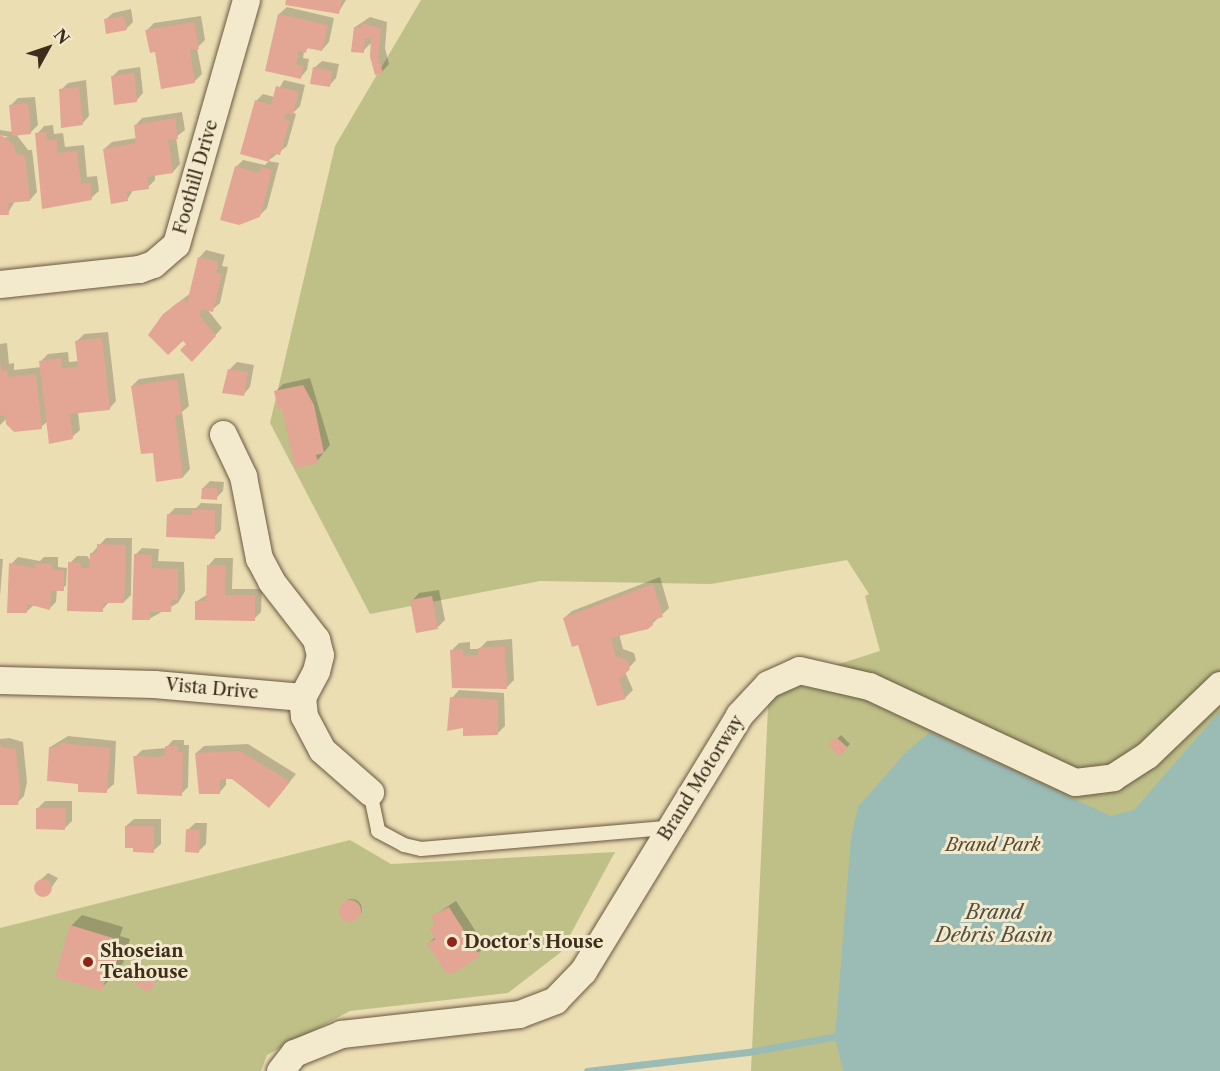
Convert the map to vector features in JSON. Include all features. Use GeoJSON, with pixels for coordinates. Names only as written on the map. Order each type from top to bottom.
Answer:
{"type":"FeatureCollection","features":[{"type":"Feature","properties":{"kind":"street","name":"Foothill Drive"},"geometry":{"type":"LineString","coordinates":[[0,284],[139,269],[153,264],[171,249],[182,230],[246,0]]}},
{"type":"Feature","properties":{"kind":"street"},"geometry":{"type":"LineString","coordinates":[[223,434],[243,476],[259,558],[272,581],[316,639],[320,655],[316,671],[302,697],[304,716],[322,750],[370,792]]}},
{"type":"Feature","properties":{"kind":"street","name":"Brand Motorway"},"geometry":{"type":"LineString","coordinates":[[280,1071],[294,1053],[340,1034],[519,1014],[555,1000],[583,971],[668,828],[739,715],[768,684],[799,670],[868,686],[1075,782],[1113,777],[1147,755],[1220,685]]}},
{"type":"Feature","properties":{"kind":"street","name":"Vista Drive"},"geometry":{"type":"LineString","coordinates":[[0,680],[154,684],[302,697]]}},
{"type":"Feature","properties":{"kind":"lane"},"geometry":{"type":"LineString","coordinates":[[370,792],[378,831],[404,845],[421,849],[668,828]]}},
{"type":"Feature","properties":{"kind":"green space","name":"Brand Park"},"geometry":{"type":"Polygon","coordinates":[[[421,0],[1220,0],[1220,1071],[751,1071],[769,686],[880,651],[865,596],[869,594],[847,560],[711,584],[540,581],[370,614],[270,423],[335,146],[421,0]]]}},
{"type":"Feature","properties":{"kind":"green space"},"geometry":{"type":"Polygon","coordinates":[[[350,840],[391,864],[615,852],[561,952],[508,993],[350,1011],[267,1055],[261,1071],[0,1071],[0,928],[350,840]]]}},
{"type":"Feature","properties":{"kind":"water","name":"Brand Debris Basin"},"geometry":{"type":"Polygon","coordinates":[[[1220,711],[1220,1071],[843,1071],[835,1037],[851,837],[858,807],[905,753],[930,732],[1111,816],[1134,810],[1220,711]]]}},
{"type":"Feature","properties":{"kind":"building"},"geometry":{"type":"Polygon","coordinates":[[[286,0],[342,0],[339,14],[285,5],[286,0]]]}},
{"type":"Feature","properties":{"kind":"building"},"geometry":{"type":"Polygon","coordinates":[[[278,14],[328,25],[322,51],[307,48],[306,53],[299,51],[296,65],[303,66],[301,79],[265,71],[278,14]]]}},
{"type":"Feature","properties":{"kind":"building"},"geometry":{"type":"Polygon","coordinates":[[[124,16],[127,30],[106,34],[104,19],[124,16]]]}},
{"type":"Feature","properties":{"kind":"building"},"geometry":{"type":"Polygon","coordinates":[[[194,22],[199,49],[190,50],[195,83],[161,89],[155,52],[150,53],[145,30],[194,22]]]}},
{"type":"Feature","properties":{"kind":"building"},"geometry":{"type":"Polygon","coordinates":[[[362,23],[381,29],[378,56],[383,73],[375,75],[370,57],[371,38],[365,38],[364,53],[351,52],[354,27],[362,28],[362,23]]]}},
{"type":"Feature","properties":{"kind":"building"},"geometry":{"type":"Polygon","coordinates":[[[313,67],[332,71],[330,87],[310,84],[313,67]]]}},
{"type":"Feature","properties":{"kind":"building"},"geometry":{"type":"Polygon","coordinates":[[[134,73],[137,102],[114,105],[111,76],[134,73]]]}},
{"type":"Feature","properties":{"kind":"building"},"geometry":{"type":"Polygon","coordinates":[[[276,86],[299,92],[293,115],[286,113],[284,119],[290,121],[280,155],[272,153],[269,162],[240,154],[255,100],[271,105],[276,86]]]}},
{"type":"Feature","properties":{"kind":"building"},"geometry":{"type":"Polygon","coordinates":[[[79,87],[83,125],[61,128],[59,89],[79,87]]]}},
{"type":"Feature","properties":{"kind":"building"},"geometry":{"type":"Polygon","coordinates":[[[28,103],[31,134],[12,136],[9,105],[28,103]]]}},
{"type":"Feature","properties":{"kind":"building"},"geometry":{"type":"Polygon","coordinates":[[[175,118],[178,139],[168,140],[173,173],[147,177],[149,189],[126,192],[128,201],[111,204],[103,149],[136,143],[134,125],[175,118]]]}},
{"type":"Feature","properties":{"kind":"building"},"geometry":{"type":"Polygon","coordinates":[[[46,132],[47,140],[57,140],[58,153],[77,151],[81,184],[90,183],[92,200],[42,209],[35,133],[46,132]]]}},
{"type":"Feature","properties":{"kind":"building"},"geometry":{"type":"Polygon","coordinates":[[[0,134],[14,145],[16,153],[25,156],[30,201],[8,203],[9,215],[0,215],[0,134]]]}},
{"type":"Feature","properties":{"kind":"building"},"geometry":{"type":"Polygon","coordinates":[[[235,166],[259,173],[261,167],[272,170],[260,217],[239,225],[220,220],[235,166]]]}},
{"type":"Feature","properties":{"kind":"building"},"geometry":{"type":"Polygon","coordinates":[[[198,257],[218,262],[216,273],[222,274],[213,312],[201,309],[200,316],[216,336],[192,362],[180,350],[186,344],[183,341],[168,355],[148,335],[163,314],[183,299],[187,303],[198,257]]]}},
{"type":"Feature","properties":{"kind":"building"},"geometry":{"type":"Polygon","coordinates":[[[102,338],[110,410],[70,414],[73,439],[49,444],[39,361],[61,358],[62,368],[78,367],[75,341],[102,338]]]}},
{"type":"Feature","properties":{"kind":"building"},"geometry":{"type":"Polygon","coordinates":[[[0,364],[2,370],[7,370],[8,377],[36,374],[42,429],[14,432],[6,424],[5,415],[0,416],[0,364]]]}},
{"type":"Feature","properties":{"kind":"building"},"geometry":{"type":"Polygon","coordinates":[[[228,369],[248,372],[244,396],[222,393],[228,369]]]}},
{"type":"Feature","properties":{"kind":"building"},"geometry":{"type":"Polygon","coordinates":[[[177,379],[182,414],[175,415],[183,478],[156,482],[153,453],[141,454],[131,386],[177,379]]]}},
{"type":"Feature","properties":{"kind":"building"},"geometry":{"type":"Polygon","coordinates":[[[303,385],[314,405],[324,453],[316,455],[318,463],[295,468],[282,409],[278,410],[274,391],[303,385]]]}},
{"type":"Feature","properties":{"kind":"building"},"geometry":{"type":"Polygon","coordinates":[[[202,488],[217,488],[217,500],[201,499],[202,488]]]}},
{"type":"Feature","properties":{"kind":"building"},"geometry":{"type":"Polygon","coordinates":[[[192,510],[215,510],[215,539],[166,537],[167,514],[192,515],[192,510]]]}},
{"type":"Feature","properties":{"kind":"building"},"geometry":{"type":"Polygon","coordinates":[[[97,544],[126,545],[124,603],[103,603],[103,612],[67,611],[68,562],[81,563],[81,568],[89,568],[90,553],[97,553],[97,544]]]}},
{"type":"Feature","properties":{"kind":"building"},"geometry":{"type":"Polygon","coordinates":[[[134,554],[152,555],[152,568],[178,569],[178,600],[172,600],[171,612],[150,612],[150,620],[132,620],[134,554]]]}},
{"type":"Feature","properties":{"kind":"building"},"geometry":{"type":"Polygon","coordinates":[[[9,563],[35,568],[36,563],[52,564],[52,570],[64,570],[64,591],[51,591],[50,610],[27,604],[27,613],[7,613],[9,563]]]}},
{"type":"Feature","properties":{"kind":"building"},"geometry":{"type":"Polygon","coordinates":[[[207,565],[226,565],[225,595],[255,595],[255,621],[195,620],[195,601],[206,601],[207,565]]]}},
{"type":"Feature","properties":{"kind":"building"},"geometry":{"type":"Polygon","coordinates":[[[653,584],[663,617],[652,620],[653,625],[648,629],[611,638],[616,656],[627,660],[630,669],[619,680],[626,699],[597,706],[578,645],[572,647],[563,618],[653,584]]]}},
{"type":"Feature","properties":{"kind":"building"},"geometry":{"type":"Polygon","coordinates":[[[432,596],[438,629],[416,633],[410,600],[432,596]]]}},
{"type":"Feature","properties":{"kind":"building"},"geometry":{"type":"Polygon","coordinates":[[[505,646],[507,689],[452,688],[450,650],[463,649],[463,656],[479,655],[478,648],[505,646]]]}},
{"type":"Feature","properties":{"kind":"building"},"geometry":{"type":"Polygon","coordinates":[[[450,697],[498,700],[498,735],[463,736],[463,728],[447,731],[450,697]]]}},
{"type":"Feature","properties":{"kind":"building"},"geometry":{"type":"Polygon","coordinates":[[[836,737],[848,748],[840,756],[828,745],[836,737]]]}},
{"type":"Feature","properties":{"kind":"building"},"geometry":{"type":"Polygon","coordinates":[[[59,743],[110,748],[107,793],[78,792],[78,784],[47,781],[49,747],[59,747],[59,743]]]}},
{"type":"Feature","properties":{"kind":"building"},"geometry":{"type":"Polygon","coordinates":[[[0,744],[3,748],[16,749],[20,790],[18,805],[0,805],[0,744]]]}},
{"type":"Feature","properties":{"kind":"building"},"geometry":{"type":"Polygon","coordinates":[[[165,746],[178,746],[178,752],[183,752],[182,796],[137,794],[133,756],[165,755],[165,746]]]}},
{"type":"Feature","properties":{"kind":"building"},"geometry":{"type":"Polygon","coordinates":[[[240,751],[290,782],[269,808],[232,779],[220,779],[220,794],[199,794],[195,753],[240,751]]]}},
{"type":"Feature","properties":{"kind":"building"},"geometry":{"type":"Polygon","coordinates":[[[36,808],[66,808],[65,830],[36,829],[36,808]]]}},
{"type":"Feature","properties":{"kind":"building"},"geometry":{"type":"Polygon","coordinates":[[[125,826],[154,826],[154,853],[133,852],[133,848],[125,848],[125,826]]]}},
{"type":"Feature","properties":{"kind":"building"},"geometry":{"type":"Polygon","coordinates":[[[186,829],[200,830],[199,853],[185,852],[186,829]]]}},
{"type":"Feature","properties":{"kind":"building"},"geometry":{"type":"Polygon","coordinates":[[[43,879],[49,882],[52,888],[49,894],[43,897],[37,894],[34,888],[37,882],[43,879]]]}},
{"type":"Feature","properties":{"kind":"building"},"geometry":{"type":"Polygon","coordinates":[[[350,900],[360,907],[361,911],[354,921],[350,922],[340,915],[339,911],[346,901],[350,900]]]}},
{"type":"Feature","properties":{"kind":"building","name":"Doctor's House"},"geometry":{"type":"Polygon","coordinates":[[[449,907],[480,956],[452,974],[446,973],[427,944],[435,939],[429,928],[435,925],[431,916],[449,907]]]}},
{"type":"Feature","properties":{"kind":"building","name":"Shoseian Teahouse"},"geometry":{"type":"Polygon","coordinates":[[[70,925],[113,938],[110,947],[120,950],[113,975],[107,974],[102,991],[55,977],[70,925]]]}},
{"type":"Feature","properties":{"kind":"building"},"geometry":{"type":"Polygon","coordinates":[[[147,968],[160,977],[148,993],[135,984],[147,968]]]}},
{"type":"Feature","properties":{"kind":"waterway"},"geometry":{"type":"LineString","coordinates":[[587,1071],[748,1052],[843,1035]]}},
{"type":"Feature","properties":{"kind":"place","name":"Doctor's House"},"geometry":{"type":"Point","coordinates":[452,942]}},
{"type":"Feature","properties":{"kind":"place","name":"Shoseian Teahouse"},"geometry":{"type":"Point","coordinates":[88,962]}}]}
